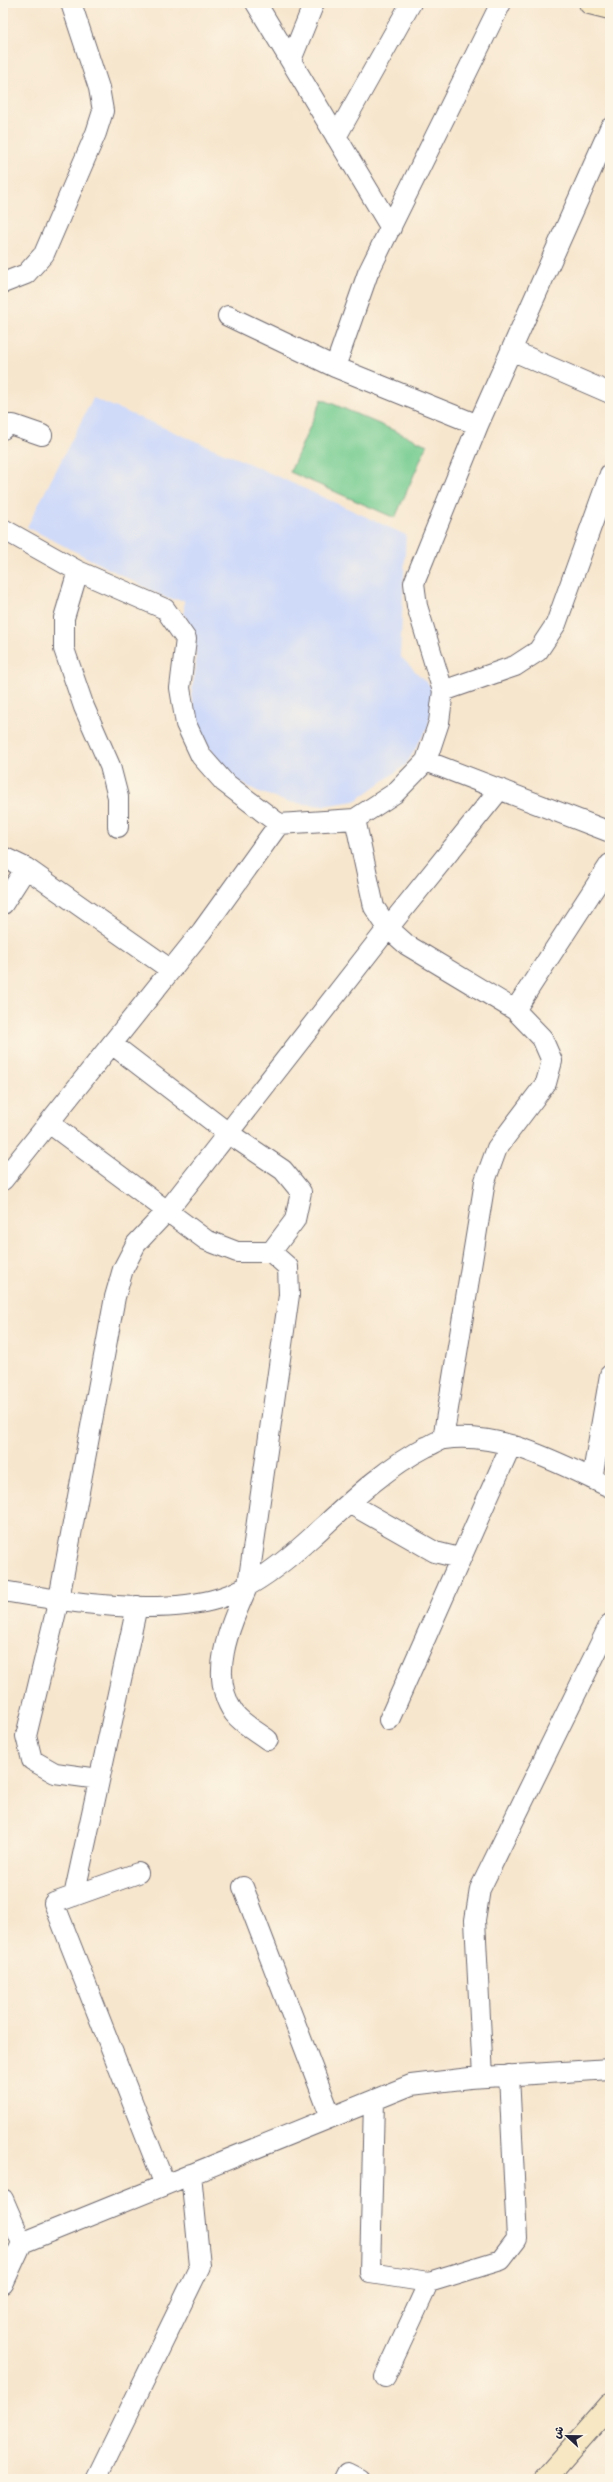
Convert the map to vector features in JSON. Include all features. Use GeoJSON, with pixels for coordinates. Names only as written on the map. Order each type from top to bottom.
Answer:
{"type":"FeatureCollection","features":[{"type":"Feature","properties":{"kind":"street"},"geometry":{"type":"LineString","coordinates":[[3,283],[26,274],[44,254],[96,133],[103,111],[99,88],[71,3]]}},
{"type":"Feature","properties":{"kind":"street"},"geometry":{"type":"LineString","coordinates":[[256,3],[391,228]]}},
{"type":"Feature","properties":{"kind":"street"},"geometry":{"type":"LineString","coordinates":[[291,60],[314,3]]}},
{"type":"Feature","properties":{"kind":"street"},"geometry":{"type":"LineString","coordinates":[[336,136],[411,3]]}},
{"type":"Feature","properties":{"kind":"street"},"geometry":{"type":"LineString","coordinates":[[335,367],[368,274],[501,3]]}},
{"type":"Feature","properties":{"kind":"street"},"geometry":{"type":"LineString","coordinates":[[590,3],[610,8]]}},
{"type":"Feature","properties":{"kind":"street"},"geometry":{"type":"LineString","coordinates":[[3,529],[78,571],[165,609],[186,639],[180,688],[186,724],[201,756],[224,782],[279,824],[355,819],[395,793],[426,760],[439,722],[443,691],[417,606],[414,583],[478,425],[610,128]]}},
{"type":"Feature","properties":{"kind":"street"},"geometry":{"type":"LineString","coordinates":[[228,316],[335,367],[478,425]]}},
{"type":"Feature","properties":{"kind":"street"},"geometry":{"type":"LineString","coordinates":[[511,350],[610,393]]}},
{"type":"Feature","properties":{"kind":"street"},"geometry":{"type":"LineString","coordinates":[[3,429],[6,425],[13,425],[42,435]]}},
{"type":"Feature","properties":{"kind":"street"},"geometry":{"type":"LineString","coordinates":[[443,691],[515,666],[538,651],[556,624],[610,474]]}},
{"type":"Feature","properties":{"kind":"street"},"geometry":{"type":"LineString","coordinates":[[78,571],[64,618],[64,649],[84,707],[110,766],[118,797],[118,827]]}},
{"type":"Feature","properties":{"kind":"street"},"geometry":{"type":"LineString","coordinates":[[426,760],[610,832]]}},
{"type":"Feature","properties":{"kind":"street"},"geometry":{"type":"LineString","coordinates":[[99,1779],[55,1773],[32,1760],[26,1736],[59,1599],[115,1297],[123,1269],[136,1244],[168,1210],[388,928],[500,789]]}},
{"type":"Feature","properties":{"kind":"street"},"geometry":{"type":"LineString","coordinates":[[355,819],[374,907],[388,928],[408,945],[515,1010],[542,1038],[552,1061],[546,1083],[497,1148],[485,1181],[443,1439]]}},
{"type":"Feature","properties":{"kind":"street"},"geometry":{"type":"LineString","coordinates":[[3,1180],[172,970],[279,824]]}},
{"type":"Feature","properties":{"kind":"street"},"geometry":{"type":"LineString","coordinates":[[3,857],[26,868],[172,970]]}},
{"type":"Feature","properties":{"kind":"street"},"geometry":{"type":"LineString","coordinates":[[515,1010],[610,864]]}},
{"type":"Feature","properties":{"kind":"street"},"geometry":{"type":"LineString","coordinates":[[3,904],[26,868]]}},
{"type":"Feature","properties":{"kind":"street"},"geometry":{"type":"LineString","coordinates":[[112,1044],[228,1133],[283,1170],[301,1192],[295,1220],[271,1252]]}},
{"type":"Feature","properties":{"kind":"street"},"geometry":{"type":"LineString","coordinates":[[48,1123],[168,1210],[206,1240],[237,1252],[271,1252],[288,1267],[289,1295],[248,1585],[228,1630],[221,1681],[235,1714],[268,1740]]}},
{"type":"Feature","properties":{"kind":"street"},"geometry":{"type":"LineString","coordinates":[[592,1479],[610,1375]]}},
{"type":"Feature","properties":{"kind":"street"},"geometry":{"type":"LineString","coordinates":[[3,1591],[59,1599],[137,1606],[175,1607],[221,1598],[248,1585],[300,1548],[349,1504],[407,1457],[443,1439],[481,1438],[511,1445],[610,1487]]}},
{"type":"Feature","properties":{"kind":"street"},"geometry":{"type":"LineString","coordinates":[[389,1720],[459,1558],[511,1445]]}},
{"type":"Feature","properties":{"kind":"street"},"geometry":{"type":"LineString","coordinates":[[349,1504],[435,1552],[459,1558]]}},
{"type":"Feature","properties":{"kind":"street"},"geometry":{"type":"LineString","coordinates":[[74,1896],[137,1606]]}},
{"type":"Feature","properties":{"kind":"street"},"geometry":{"type":"LineString","coordinates":[[483,2077],[475,1920],[480,1889],[610,1624]]}},
{"type":"Feature","properties":{"kind":"street"},"geometry":{"type":"LineString","coordinates":[[138,1873],[54,1903],[165,2185]]}},
{"type":"Feature","properties":{"kind":"street"},"geometry":{"type":"LineString","coordinates":[[243,1887],[331,2117]]}},
{"type":"Feature","properties":{"kind":"street"},"geometry":{"type":"LineString","coordinates":[[3,2284],[22,2243],[410,2085],[483,2077],[610,2069]]}},
{"type":"Feature","properties":{"kind":"street"},"geometry":{"type":"LineString","coordinates":[[374,2100],[370,2273],[430,2282],[501,2260],[518,2239],[509,2075]]}},
{"type":"Feature","properties":{"kind":"street"},"geometry":{"type":"LineString","coordinates":[[96,2479],[200,2266],[191,2174]]}},
{"type":"Feature","properties":{"kind":"street"},"geometry":{"type":"LineString","coordinates":[[3,2198],[22,2243]]}},
{"type":"Feature","properties":{"kind":"street"},"geometry":{"type":"LineString","coordinates":[[385,2377],[430,2282]]}},
{"type":"Feature","properties":{"kind":"street"},"geometry":{"type":"LineString","coordinates":[[550,2478],[610,2405]]}},
{"type":"Feature","properties":{"kind":"street"},"geometry":{"type":"LineString","coordinates":[[344,2479],[347,2473],[359,2479]]}},
{"type":"Feature","properties":{"kind":"shaded area"},"geometry":{"type":"Polygon","coordinates":[[[93,398],[248,463],[406,535],[400,656],[435,691],[428,727],[406,765],[355,801],[322,806],[287,802],[257,791],[228,776],[201,735],[191,695],[196,666],[195,635],[184,614],[184,600],[168,599],[27,527],[93,398]]]}},
{"type":"Feature","properties":{"kind":"green space"},"geometry":{"type":"Polygon","coordinates":[[[322,399],[427,445],[395,518],[290,472],[322,399]]]}}]}
